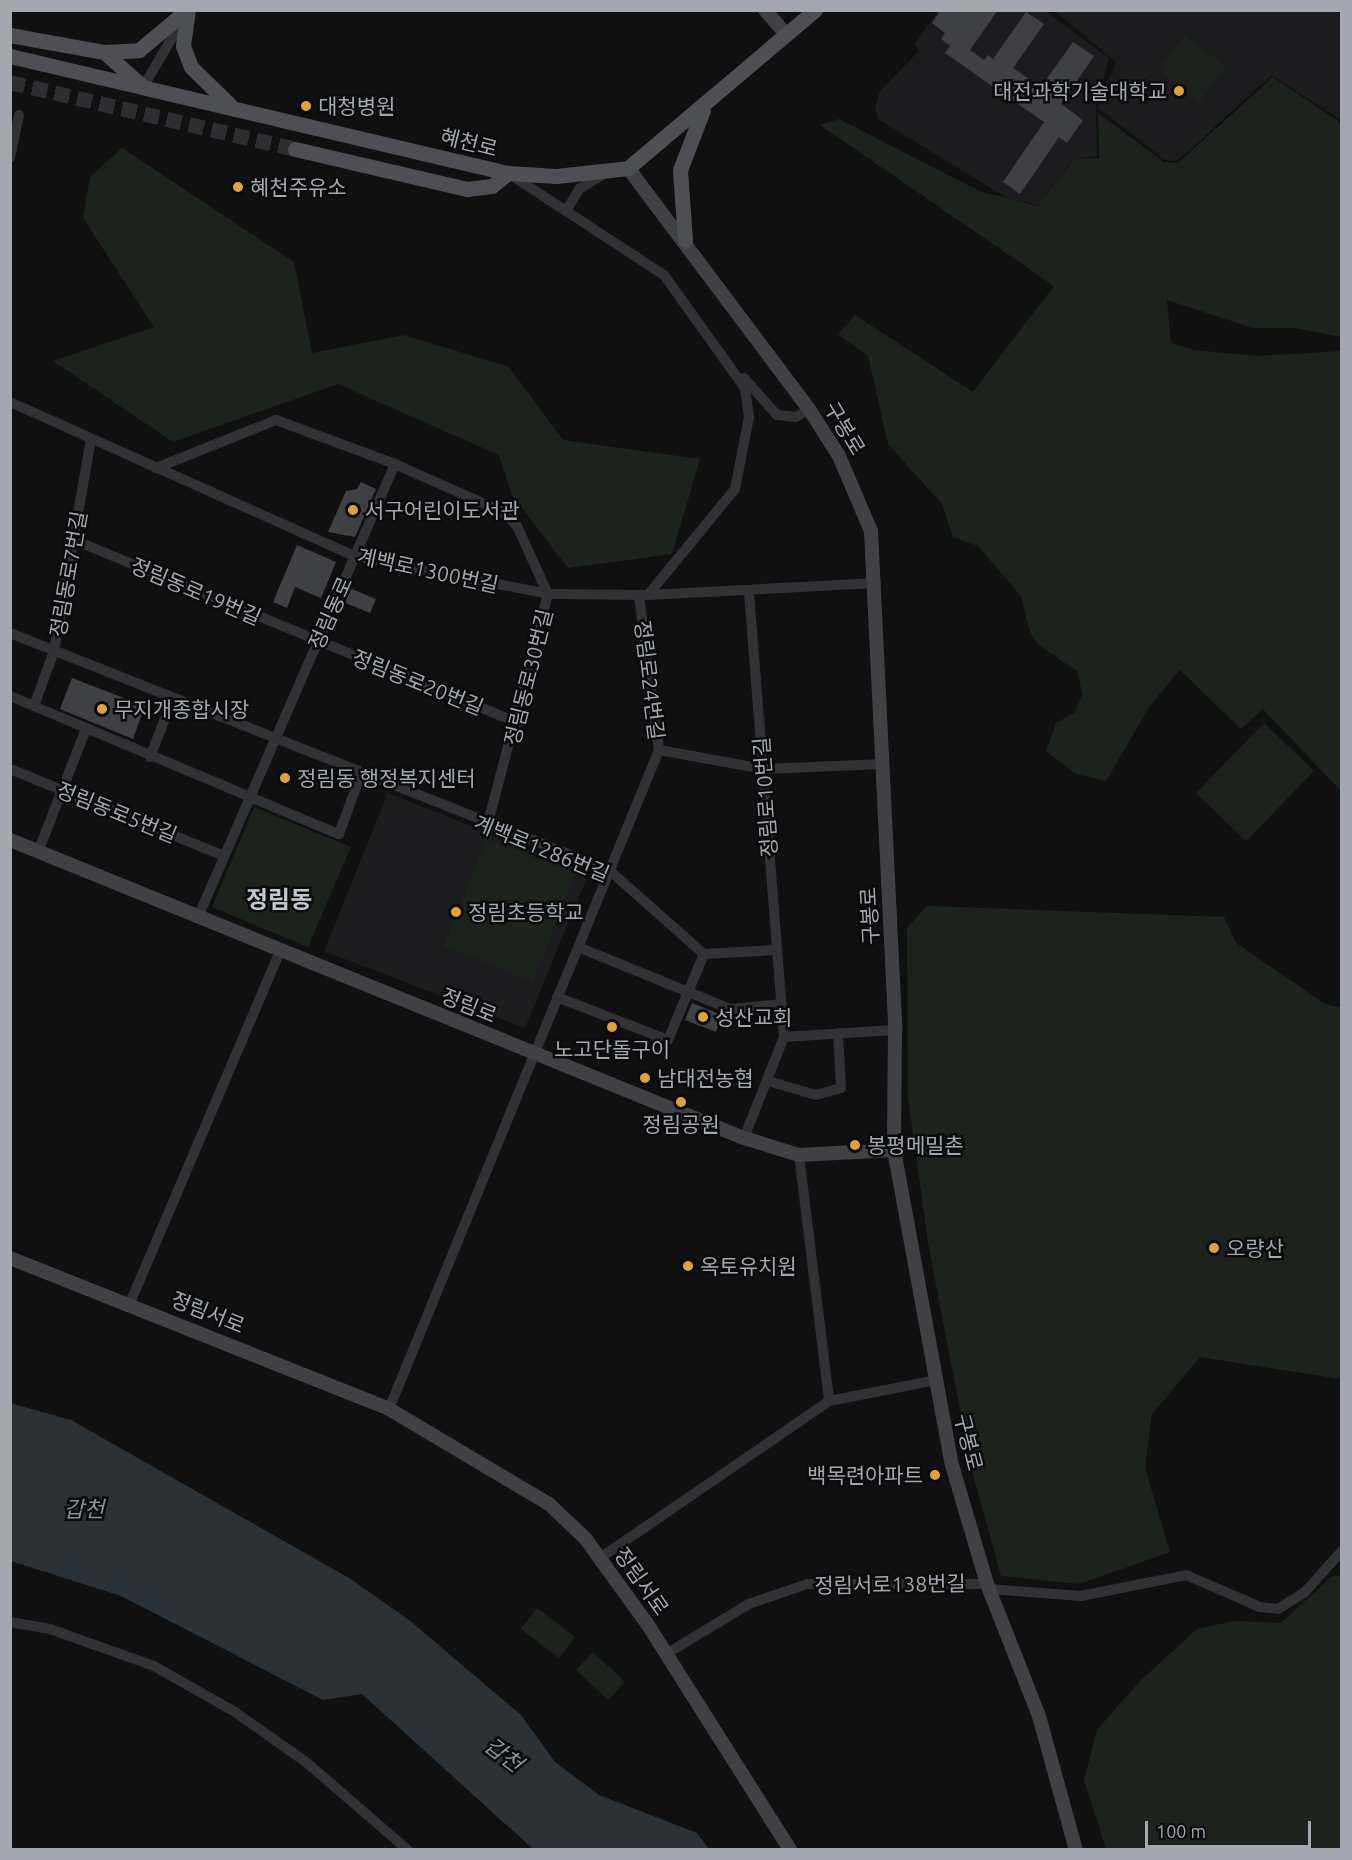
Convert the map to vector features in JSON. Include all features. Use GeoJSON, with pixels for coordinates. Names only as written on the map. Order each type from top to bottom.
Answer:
{"type":"FeatureCollection","features":[{"type":"Feature","properties":{"kind":"main road"},"geometry":{"type":"LineString","coordinates":[[10,35],[104,52],[139,50],[188,10]]}},
{"type":"Feature","properties":{"kind":"main road"},"geometry":{"type":"LineString","coordinates":[[188,10],[183,46],[191,67],[234,109]]}},
{"type":"Feature","properties":{"kind":"main road"},"geometry":{"type":"LineString","coordinates":[[765,10],[787,35]]}},
{"type":"Feature","properties":{"kind":"main road"},"geometry":{"type":"LineString","coordinates":[[628,168],[704,108],[815,10]]}},
{"type":"Feature","properties":{"kind":"main road"},"geometry":{"type":"LineString","coordinates":[[104,52],[143,87]]}},
{"type":"Feature","properties":{"kind":"main road","name":"혜천로"},"geometry":{"type":"LineString","coordinates":[[10,56],[508,173],[628,168]]}},
{"type":"Feature","properties":{"kind":"main road"},"geometry":{"type":"LineString","coordinates":[[685,240],[680,170],[704,108]]}},
{"type":"Feature","properties":{"kind":"main road"},"geometry":{"type":"LineString","coordinates":[[295,149],[467,189],[492,186],[508,173]]}},
{"type":"Feature","properties":{"kind":"main road","name":"구봉로"},"geometry":{"type":"LineString","coordinates":[[628,168],[685,240],[809,409],[857,493],[871,531],[876,583],[895,1030],[894,1150],[932,1381],[988,1587],[1040,1716],[1076,1850]]}},
{"type":"Feature","properties":{"kind":"main road","name":"정림로"},"geometry":{"type":"LineString","coordinates":[[10,840],[744,1138],[799,1155],[894,1150]]}},
{"type":"Feature","properties":{"kind":"main road","name":"정림서로"},"geometry":{"type":"LineString","coordinates":[[10,1258],[130,1303],[389,1409],[549,1504],[600,1558],[666,1654],[790,1850]]}},
{"type":"Feature","properties":{"kind":"street"},"geometry":{"type":"LineString","coordinates":[[143,87],[188,10]]}},
{"type":"Feature","properties":{"kind":"street"},"geometry":{"type":"LineString","coordinates":[[10,158],[20,115]]}},
{"type":"Feature","properties":{"kind":"street"},"geometry":{"type":"LineString","coordinates":[[566,211],[579,189],[612,170]]}},
{"type":"Feature","properties":{"kind":"street","name":"정림로24번길"},"geometry":{"type":"LineString","coordinates":[[508,173],[664,275],[738,371],[749,417],[735,489],[644,595],[659,750],[535,1054]]}},
{"type":"Feature","properties":{"kind":"street"},"geometry":{"type":"LineString","coordinates":[[738,371],[777,415],[796,417],[809,409]]}},
{"type":"Feature","properties":{"kind":"street","name":"계백로1300번길"},"geometry":{"type":"LineString","coordinates":[[10,402],[355,556],[548,594],[644,595],[876,583]]}},
{"type":"Feature","properties":{"kind":"street"},"geometry":{"type":"LineString","coordinates":[[156,468],[276,420],[395,464]]}},
{"type":"Feature","properties":{"kind":"street","name":"정림동로7번길"},"geometry":{"type":"LineString","coordinates":[[34,706],[54,651],[91,439]]}},
{"type":"Feature","properties":{"kind":"street","name":"정림동로"},"geometry":{"type":"LineString","coordinates":[[198,917],[395,464]]}},
{"type":"Feature","properties":{"kind":"street","name":"정림동로30번길"},"geometry":{"type":"LineString","coordinates":[[395,464],[503,512],[517,526],[548,594],[518,723],[487,826]]}},
{"type":"Feature","properties":{"kind":"street","name":"정림동로19번길"},"geometry":{"type":"LineString","coordinates":[[74,540],[318,642]]}},
{"type":"Feature","properties":{"kind":"street","name":"정림로10번길"},"geometry":{"type":"LineString","coordinates":[[744,1138],[784,1036],[775,950],[764,769],[748,591]]}},
{"type":"Feature","properties":{"kind":"street","name":"계백로1286번길"},"geometry":{"type":"LineString","coordinates":[[10,633],[487,826],[609,870],[704,954]]}},
{"type":"Feature","properties":{"kind":"street","name":"정림동로20번길"},"geometry":{"type":"LineString","coordinates":[[318,642],[518,723]]}},
{"type":"Feature","properties":{"kind":"street"},"geometry":{"type":"LineString","coordinates":[[10,696],[249,800],[339,834],[361,774]]}},
{"type":"Feature","properties":{"kind":"street"},"geometry":{"type":"LineString","coordinates":[[150,757],[173,698]]}},
{"type":"Feature","properties":{"kind":"street"},"geometry":{"type":"LineString","coordinates":[[38,852],[86,729]]}},
{"type":"Feature","properties":{"kind":"street"},"geometry":{"type":"LineString","coordinates":[[659,750],[764,769],[882,764]]}},
{"type":"Feature","properties":{"kind":"street","name":"정림동로5번길"},"geometry":{"type":"LineString","coordinates":[[10,769],[224,856]]}},
{"type":"Feature","properties":{"kind":"street"},"geometry":{"type":"LineString","coordinates":[[578,946],[730,1009],[782,1004]]}},
{"type":"Feature","properties":{"kind":"street"},"geometry":{"type":"LineString","coordinates":[[557,997],[668,1040],[704,954],[775,950]]}},
{"type":"Feature","properties":{"kind":"street"},"geometry":{"type":"LineString","coordinates":[[130,1303],[280,951]]}},
{"type":"Feature","properties":{"kind":"street"},"geometry":{"type":"LineString","coordinates":[[784,1036],[895,1030]]}},
{"type":"Feature","properties":{"kind":"street"},"geometry":{"type":"LineString","coordinates":[[768,1081],[816,1095],[841,1088],[838,1033]]}},
{"type":"Feature","properties":{"kind":"street"},"geometry":{"type":"LineString","coordinates":[[389,1409],[535,1054]]}},
{"type":"Feature","properties":{"kind":"street"},"geometry":{"type":"LineString","coordinates":[[799,1155],[829,1401]]}},
{"type":"Feature","properties":{"kind":"street"},"geometry":{"type":"LineString","coordinates":[[600,1558],[829,1401],[932,1381]]}},
{"type":"Feature","properties":{"kind":"street","name":"정림서로138번길"},"geometry":{"type":"LineString","coordinates":[[666,1654],[749,1604],[807,1584],[988,1587],[1082,1596],[1186,1575],[1260,1607],[1278,1609],[1304,1593],[1341,1551]]}},
{"type":"Feature","properties":{"kind":"street"},"geometry":{"type":"LineString","coordinates":[[10,1622],[50,1629],[154,1666],[235,1712],[306,1762],[408,1850]]}},
{"type":"Feature","properties":{"kind":"shaded area"},"geometry":{"type":"Polygon","coordinates":[[[938,11],[1045,11],[1109,58],[1096,106],[1097,156],[1073,159],[1039,205],[1007,198],[878,119],[875,107],[880,91],[919,51],[915,43],[938,11]]]}},
{"type":"Feature","properties":{"kind":"shaded area","name":"대전과학기술대학교"},"geometry":{"type":"Polygon","coordinates":[[[1055,11],[1341,11],[1341,120],[1272,75],[1177,161],[1165,160],[1097,107],[1116,62],[1055,11]]]}},
{"type":"Feature","properties":{"kind":"shaded area"},"geometry":{"type":"Polygon","coordinates":[[[1184,35],[1226,67],[1198,104],[1159,69],[1184,35]]]}},
{"type":"Feature","properties":{"kind":"shaded area"},"geometry":{"type":"Polygon","coordinates":[[[1273,77],[1341,123],[1341,337],[1295,328],[1253,328],[1167,300],[1171,343],[1194,350],[1256,356],[1341,351],[1341,791],[1263,709],[1241,729],[1180,670],[1151,704],[1106,781],[1075,773],[1046,751],[1056,723],[1074,713],[1082,695],[1078,672],[1039,645],[1030,632],[1021,596],[978,546],[953,537],[942,504],[888,444],[868,356],[838,334],[855,315],[973,392],[1054,286],[820,125],[839,119],[979,191],[1038,206],[1074,159],[1099,158],[1098,113],[1164,162],[1178,163],[1273,77]]]}},
{"type":"Feature","properties":{"kind":"shaded area"},"geometry":{"type":"Polygon","coordinates":[[[122,148],[294,262],[312,353],[404,335],[509,367],[563,440],[700,459],[672,554],[568,568],[512,495],[499,455],[338,384],[173,442],[53,361],[154,327],[83,218],[90,177],[122,148]]]}},
{"type":"Feature","properties":{"kind":"shaded area"},"geometry":{"type":"Polygon","coordinates":[[[1264,723],[1314,771],[1246,841],[1196,793],[1264,723]]]}},
{"type":"Feature","properties":{"kind":"shaded area","name":"정림초등학교"},"geometry":{"type":"Polygon","coordinates":[[[388,793],[589,873],[525,1028],[324,951],[388,793]]]}},
{"type":"Feature","properties":{"kind":"shaded area"},"geometry":{"type":"Polygon","coordinates":[[[254,807],[351,847],[308,947],[212,907],[254,807]]]}},
{"type":"Feature","properties":{"kind":"shaded area"},"geometry":{"type":"Polygon","coordinates":[[[486,839],[576,874],[533,982],[444,946],[486,839]]]}},
{"type":"Feature","properties":{"kind":"shaded area"},"geometry":{"type":"Polygon","coordinates":[[[927,906],[1224,917],[1236,943],[1325,1004],[1341,1008],[1341,1379],[1200,1357],[1152,1414],[1145,1468],[1170,1552],[1079,1584],[1001,1576],[971,1467],[928,1243],[908,1097],[907,928],[927,906]]]}},
{"type":"Feature","properties":{"kind":"shaded area"},"geometry":{"type":"Polygon","coordinates":[[[1341,1575],[1341,1849],[1106,1849],[1084,1780],[1097,1730],[1139,1682],[1197,1629],[1234,1621],[1281,1623],[1331,1577],[1341,1575]]]}},
{"type":"Feature","properties":{"kind":"shaded area"},"geometry":{"type":"Polygon","coordinates":[[[537,1608],[575,1637],[559,1658],[521,1629],[537,1608]]]}},
{"type":"Feature","properties":{"kind":"shaded area"},"geometry":{"type":"Polygon","coordinates":[[[593,1652],[625,1682],[608,1700],[576,1670],[593,1652]]]}},
{"type":"Feature","properties":{"kind":"water","name":"갑천"},"geometry":{"type":"Polygon","coordinates":[[[10,1403],[71,1420],[349,1578],[409,1620],[521,1715],[555,1762],[599,1795],[697,1833],[709,1849],[533,1849],[362,1694],[323,1700],[121,1596],[11,1561],[10,1403]]]}},
{"type":"Feature","properties":{"kind":"building"},"geometry":{"type":"Polygon","coordinates":[[[941,10],[998,10],[970,50],[984,60],[988,55],[993,59],[1026,12],[1044,24],[1013,68],[1041,87],[1073,42],[1094,56],[1061,104],[1083,120],[1067,143],[1059,137],[1020,194],[1003,182],[1044,122],[945,53],[950,46],[941,39],[945,33],[932,23],[941,10]]]}},
{"type":"Feature","properties":{"kind":"building","name":"서구어린이도서관"},"geometry":{"type":"Polygon","coordinates":[[[361,482],[376,489],[355,537],[328,532],[346,491],[357,489],[361,482]]]}},
{"type":"Feature","properties":{"kind":"building"},"geometry":{"type":"Polygon","coordinates":[[[297,545],[336,562],[321,598],[295,587],[287,608],[273,602],[297,545]]]}},
{"type":"Feature","properties":{"kind":"building"},"geometry":{"type":"Polygon","coordinates":[[[349,588],[376,599],[370,613],[343,602],[349,588]]]}},
{"type":"Feature","properties":{"kind":"building","name":"무지개종합시장"},"geometry":{"type":"Polygon","coordinates":[[[72,678],[145,706],[133,739],[60,709],[72,678]]]}},
{"type":"Feature","properties":{"kind":"building","name":"성산교회"},"geometry":{"type":"Polygon","coordinates":[[[692,1003],[722,1015],[716,1032],[685,1020],[692,1003]]]}},
{"type":"Feature","properties":{"kind":"tunnel"},"geometry":{"type":"LineString","coordinates":[[10,82],[295,149]]}},
{"type":"Feature","properties":{"kind":"place","name":"대전과학기술대학교"},"geometry":{"type":"Point","coordinates":[1179,91]}},
{"type":"Feature","properties":{"kind":"place","name":"대청병원"},"geometry":{"type":"Point","coordinates":[306,106]}},
{"type":"Feature","properties":{"kind":"place","name":"혜천주유소"},"geometry":{"type":"Point","coordinates":[238,187]}},
{"type":"Feature","properties":{"kind":"place","name":"서구어린이도서관"},"geometry":{"type":"Point","coordinates":[353,510]}},
{"type":"Feature","properties":{"kind":"place","name":"무지개종합시장"},"geometry":{"type":"Point","coordinates":[102,709]}},
{"type":"Feature","properties":{"kind":"place","name":"정림동 행정복지센터"},"geometry":{"type":"Point","coordinates":[285,778]}},
{"type":"Feature","properties":{"kind":"place","name":"정림초등학교"},"geometry":{"type":"Point","coordinates":[456,912]}},
{"type":"Feature","properties":{"kind":"place","name":"성산교회"},"geometry":{"type":"Point","coordinates":[703,1017]}},
{"type":"Feature","properties":{"kind":"place","name":"노고단돌구이"},"geometry":{"type":"Point","coordinates":[612,1027]}},
{"type":"Feature","properties":{"kind":"place","name":"남대전농협"},"geometry":{"type":"Point","coordinates":[645,1078]}},
{"type":"Feature","properties":{"kind":"place","name":"정림공원"},"geometry":{"type":"Point","coordinates":[681,1102]}},
{"type":"Feature","properties":{"kind":"place","name":"봉평메밀촌"},"geometry":{"type":"Point","coordinates":[855,1145]}},
{"type":"Feature","properties":{"kind":"place","name":"오량산"},"geometry":{"type":"Point","coordinates":[1214,1248]}},
{"type":"Feature","properties":{"kind":"place","name":"옥토유치원"},"geometry":{"type":"Point","coordinates":[688,1266]}},
{"type":"Feature","properties":{"kind":"place","name":"백목련아파트"},"geometry":{"type":"Point","coordinates":[935,1475]}},
{"type":"Feature","properties":{"kind":"district","name":"정림동"},"geometry":{"type":"Point","coordinates":[279,900]}}]}
